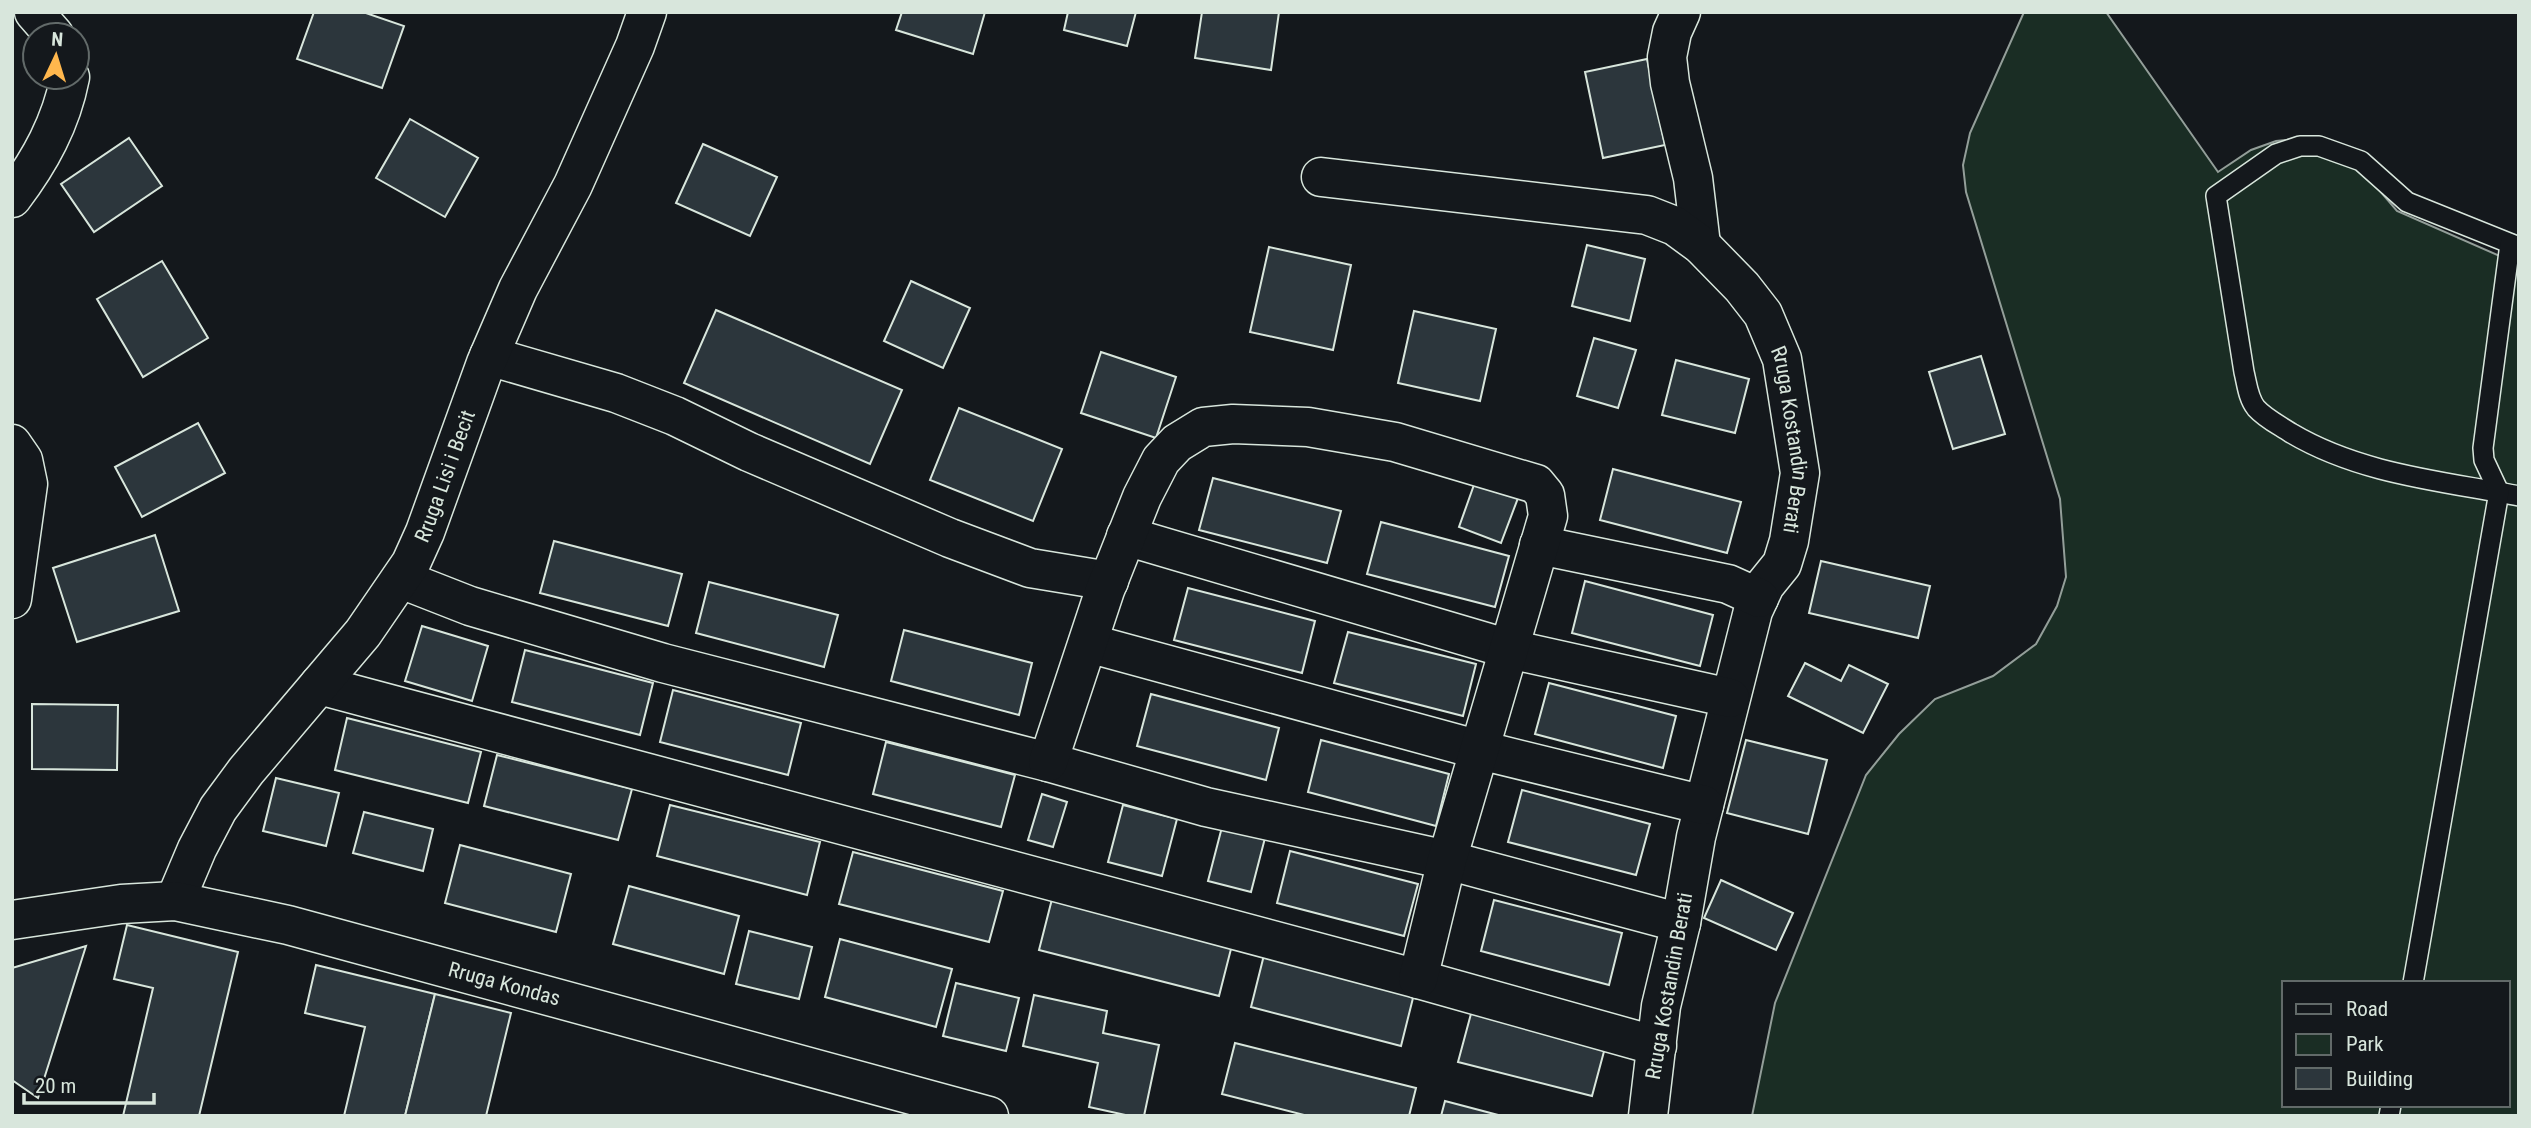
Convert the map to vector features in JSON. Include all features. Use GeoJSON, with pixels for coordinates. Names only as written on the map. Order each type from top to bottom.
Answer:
{"type":"FeatureCollection","features":[{"type":"Feature","properties":{"kind":"street"},"geometry":{"type":"LineString","coordinates":[[1681,12],[1672,32],[1667,57],[1670,83],[1693,178],[1701,245]]}},
{"type":"Feature","properties":{"kind":"street","name":"Rruga Lisi i Becit"},"geometry":{"type":"LineString","coordinates":[[175,901],[218,809],[246,771],[363,633],[401,579],[425,533],[489,356],[518,289],[573,185],[639,24]]}},
{"type":"Feature","properties":{"kind":"street"},"geometry":{"type":"LineString","coordinates":[[12,198],[34,170],[60,116],[66,91]]}},
{"type":"Feature","properties":{"kind":"street","name":"Rruga Kostandin Berati"},"geometry":{"type":"LineString","coordinates":[[1321,177],[1647,215],[1675,226],[1701,245],[1742,287],[1763,314],[1782,359],[1800,473],[1789,541],[1782,564],[1765,585],[1752,611],[1704,805],[1681,923],[1661,1006],[1648,1116]]}},
{"type":"Feature","properties":{"kind":"street"},"geometry":{"type":"LineString","coordinates":[[489,356],[616,393],[675,416],[749,452],[950,538],[1030,568],[1109,581]]}},
{"type":"Feature","properties":{"kind":"street"},"geometry":{"type":"LineString","coordinates":[[1048,762],[1087,643],[1142,497],[1161,460],[1177,443],[1203,427],[1233,424],[1308,427],[1395,442],[1536,484],[1545,495],[1548,516],[1447,860],[1418,979]]}},
{"type":"Feature","properties":{"kind":"street"},"geometry":{"type":"LineString","coordinates":[[12,444],[23,460],[28,484],[12,599]]}},
{"type":"Feature","properties":{"kind":"street"},"geometry":{"type":"LineString","coordinates":[[1126,536],[1508,649],[1731,698]]}},
{"type":"Feature","properties":{"kind":"street"},"geometry":{"type":"LineString","coordinates":[[1539,545],[1728,584],[1759,598]]}},
{"type":"Feature","properties":{"kind":"street"},"geometry":{"type":"LineString","coordinates":[[401,579],[470,606],[663,663],[1048,762],[1206,807],[1447,860],[1681,923]]}},
{"type":"Feature","properties":{"kind":"street"},"geometry":{"type":"LineString","coordinates":[[1087,643],[1480,750],[1704,805]]}},
{"type":"Feature","properties":{"kind":"street"},"geometry":{"type":"LineString","coordinates":[[318,685],[1418,979],[1657,1046]]}},
{"type":"Feature","properties":{"kind":"street","name":"Rruga Kondas"},"geometry":{"type":"LineString","coordinates":[[12,920],[121,904],[175,901],[288,925],[989,1116]]}},
{"type":"Feature","properties":{"kind":"lane"},"geometry":{"type":"LineString","coordinates":[[2413,981],[2499,492],[2483,460],[2483,448],[2514,245],[2407,202],[2361,161],[2319,146],[2300,146],[2276,154],[2216,196],[2244,372],[2255,406],[2270,420],[2341,458],[2383,470],[2499,492],[2519,496]]}},
{"type":"Feature","properties":{"kind":"green space"},"geometry":{"type":"Polygon","coordinates":[[[2024,12],[2106,12],[2218,172],[2251,150],[2276,141],[2307,138],[2350,156],[2397,211],[2519,262],[2519,1116],[1752,1116],[1775,1003],[1866,775],[1899,734],[1935,699],[1993,676],[2036,644],[2057,606],[2066,577],[2060,499],[1966,192],[1963,165],[1970,133],[2024,12]]]}},
{"type":"Feature","properties":{"kind":"building"},"geometry":{"type":"Polygon","coordinates":[[[314,12],[363,12],[404,26],[382,88],[297,59],[314,12]]]}},
{"type":"Feature","properties":{"kind":"building"},"geometry":{"type":"Polygon","coordinates":[[[902,12],[985,12],[973,54],[896,30],[902,12]]]}},
{"type":"Feature","properties":{"kind":"building"},"geometry":{"type":"Polygon","coordinates":[[[1068,12],[1136,12],[1127,46],[1064,30],[1068,12]]]}},
{"type":"Feature","properties":{"kind":"building"},"geometry":{"type":"Polygon","coordinates":[[[1202,12],[1279,12],[1271,70],[1195,58],[1202,12]]]}},
{"type":"Feature","properties":{"kind":"building"},"geometry":{"type":"Polygon","coordinates":[[[1647,59],[1665,145],[1603,158],[1585,72],[1647,59]]]}},
{"type":"Feature","properties":{"kind":"building"},"geometry":{"type":"Polygon","coordinates":[[[410,119],[478,158],[445,217],[376,178],[410,119]]]}},
{"type":"Feature","properties":{"kind":"building"},"geometry":{"type":"Polygon","coordinates":[[[129,138],[162,186],[94,232],[61,184],[129,138]]]}},
{"type":"Feature","properties":{"kind":"building"},"geometry":{"type":"Polygon","coordinates":[[[703,144],[777,177],[750,236],[676,203],[703,144]]]}},
{"type":"Feature","properties":{"kind":"building"},"geometry":{"type":"Polygon","coordinates":[[[1587,245],[1645,259],[1630,321],[1572,306],[1587,245]]]}},
{"type":"Feature","properties":{"kind":"building"},"geometry":{"type":"Polygon","coordinates":[[[1269,247],[1351,265],[1333,350],[1250,332],[1269,247]]]}},
{"type":"Feature","properties":{"kind":"building"},"geometry":{"type":"Polygon","coordinates":[[[162,261],[208,338],[143,377],[97,299],[162,261]]]}},
{"type":"Feature","properties":{"kind":"building"},"geometry":{"type":"Polygon","coordinates":[[[911,281],[970,308],[943,368],[884,341],[911,281]]]}},
{"type":"Feature","properties":{"kind":"building"},"geometry":{"type":"Polygon","coordinates":[[[716,310],[902,390],[870,464],[684,383],[716,310]]]}},
{"type":"Feature","properties":{"kind":"building"},"geometry":{"type":"Polygon","coordinates":[[[1414,311],[1496,329],[1480,401],[1398,383],[1414,311]]]}},
{"type":"Feature","properties":{"kind":"building"},"geometry":{"type":"Polygon","coordinates":[[[1594,338],[1636,350],[1618,408],[1577,396],[1594,338]]]}},
{"type":"Feature","properties":{"kind":"building"},"geometry":{"type":"Polygon","coordinates":[[[1101,352],[1176,377],[1156,438],[1081,413],[1101,352]]]}},
{"type":"Feature","properties":{"kind":"building"},"geometry":{"type":"Polygon","coordinates":[[[1981,356],[2005,434],[1953,449],[1929,372],[1981,356]]]}},
{"type":"Feature","properties":{"kind":"building"},"geometry":{"type":"Polygon","coordinates":[[[1676,360],[1749,379],[1735,433],[1662,415],[1676,360]]]}},
{"type":"Feature","properties":{"kind":"building"},"geometry":{"type":"Polygon","coordinates":[[[959,408],[1062,449],[1033,521],[930,480],[959,408]]]}},
{"type":"Feature","properties":{"kind":"building"},"geometry":{"type":"Polygon","coordinates":[[[198,423],[225,473],[142,517],[115,467],[198,423]]]}},
{"type":"Feature","properties":{"kind":"building"},"geometry":{"type":"Polygon","coordinates":[[[1613,469],[1741,502],[1727,553],[1600,520],[1613,469]]]}},
{"type":"Feature","properties":{"kind":"building"},"geometry":{"type":"Polygon","coordinates":[[[1213,478],[1341,511],[1327,563],[1199,530],[1213,478]]]}},
{"type":"Feature","properties":{"kind":"building"},"geometry":{"type":"Polygon","coordinates":[[[1475,482],[1518,498],[1501,543],[1459,527],[1475,482]]]}},
{"type":"Feature","properties":{"kind":"building"},"geometry":{"type":"Polygon","coordinates":[[[1381,522],[1509,556],[1495,607],[1367,574],[1381,522]]]}},
{"type":"Feature","properties":{"kind":"building"},"geometry":{"type":"Polygon","coordinates":[[[155,535],[179,611],[77,642],[53,568],[155,535]]]}},
{"type":"Feature","properties":{"kind":"building"},"geometry":{"type":"Polygon","coordinates":[[[554,541],[682,574],[668,626],[540,593],[554,541]]]}},
{"type":"Feature","properties":{"kind":"building"},"geometry":{"type":"Polygon","coordinates":[[[1821,561],[1930,586],[1918,638],[1809,613],[1821,561]]]}},
{"type":"Feature","properties":{"kind":"building"},"geometry":{"type":"Polygon","coordinates":[[[1585,581],[1713,615],[1700,666],[1572,633],[1585,581]]]}},
{"type":"Feature","properties":{"kind":"building"},"geometry":{"type":"Polygon","coordinates":[[[709,582],[838,615],[824,667],[696,633],[709,582]]]}},
{"type":"Feature","properties":{"kind":"building"},"geometry":{"type":"Polygon","coordinates":[[[1188,588],[1315,621],[1302,673],[1174,640],[1188,588]]]}},
{"type":"Feature","properties":{"kind":"building"},"geometry":{"type":"Polygon","coordinates":[[[422,626],[488,646],[472,701],[405,681],[422,626]]]}},
{"type":"Feature","properties":{"kind":"building"},"geometry":{"type":"Polygon","coordinates":[[[904,630],[1032,663],[1019,715],[891,681],[904,630]]]}},
{"type":"Feature","properties":{"kind":"building"},"geometry":{"type":"Polygon","coordinates":[[[1348,632],[1476,664],[1463,716],[1334,683],[1348,632]]]}},
{"type":"Feature","properties":{"kind":"building"},"geometry":{"type":"Polygon","coordinates":[[[525,650],[653,683],[640,735],[512,702],[525,650]]]}},
{"type":"Feature","properties":{"kind":"building"},"geometry":{"type":"Polygon","coordinates":[[[1805,663],[1841,681],[1849,665],[1888,684],[1863,733],[1788,696],[1805,663]]]}},
{"type":"Feature","properties":{"kind":"building"},"geometry":{"type":"Polygon","coordinates":[[[1549,683],[1676,716],[1663,768],[1535,734],[1549,683]]]}},
{"type":"Feature","properties":{"kind":"building"},"geometry":{"type":"Polygon","coordinates":[[[673,690],[801,723],[788,775],[660,742],[673,690]]]}},
{"type":"Feature","properties":{"kind":"building"},"geometry":{"type":"Polygon","coordinates":[[[1151,694],[1279,728],[1266,780],[1137,746],[1151,694]]]}},
{"type":"Feature","properties":{"kind":"building"},"geometry":{"type":"Polygon","coordinates":[[[32,704],[118,705],[117,770],[32,769],[32,704]]]}},
{"type":"Feature","properties":{"kind":"building"},"geometry":{"type":"Polygon","coordinates":[[[347,718],[481,752],[468,803],[335,770],[347,718]]]}},
{"type":"Feature","properties":{"kind":"building"},"geometry":{"type":"Polygon","coordinates":[[[1321,740],[1449,774],[1436,826],[1308,792],[1321,740]]]}},
{"type":"Feature","properties":{"kind":"building"},"geometry":{"type":"Polygon","coordinates":[[[1746,740],[1827,760],[1808,834],[1727,813],[1746,740]]]}},
{"type":"Feature","properties":{"kind":"building"},"geometry":{"type":"Polygon","coordinates":[[[886,742],[1015,775],[1001,827],[873,794],[886,742]]]}},
{"type":"Feature","properties":{"kind":"building"},"geometry":{"type":"Polygon","coordinates":[[[497,755],[632,789],[618,840],[484,806],[497,755]]]}},
{"type":"Feature","properties":{"kind":"building"},"geometry":{"type":"Polygon","coordinates":[[[276,778],[339,793],[326,846],[263,831],[276,778]]]}},
{"type":"Feature","properties":{"kind":"building"},"geometry":{"type":"Polygon","coordinates":[[[1522,790],[1650,824],[1636,875],[1508,842],[1522,790]]]}},
{"type":"Feature","properties":{"kind":"building"},"geometry":{"type":"Polygon","coordinates":[[[1042,794],[1067,802],[1053,847],[1028,840],[1042,794]]]}},
{"type":"Feature","properties":{"kind":"building"},"geometry":{"type":"Polygon","coordinates":[[[670,805],[820,842],[807,895],[657,856],[670,805]]]}},
{"type":"Feature","properties":{"kind":"building"},"geometry":{"type":"Polygon","coordinates":[[[1123,805],[1177,819],[1162,876],[1108,862],[1123,805]]]}},
{"type":"Feature","properties":{"kind":"building"},"geometry":{"type":"Polygon","coordinates":[[[364,812],[433,829],[423,871],[353,853],[364,812]]]}},
{"type":"Feature","properties":{"kind":"building"},"geometry":{"type":"Polygon","coordinates":[[[1222,827],[1265,838],[1251,892],[1208,881],[1222,827]]]}},
{"type":"Feature","properties":{"kind":"building"},"geometry":{"type":"Polygon","coordinates":[[[460,845],[571,874],[556,932],[445,903],[460,845]]]}},
{"type":"Feature","properties":{"kind":"building"},"geometry":{"type":"Polygon","coordinates":[[[1290,851],[1418,884],[1404,936],[1277,903],[1290,851]]]}},
{"type":"Feature","properties":{"kind":"building"},"geometry":{"type":"Polygon","coordinates":[[[853,852],[1003,891],[989,942],[839,904],[853,852]]]}},
{"type":"Feature","properties":{"kind":"building"},"geometry":{"type":"Polygon","coordinates":[[[1721,880],[1793,913],[1776,950],[1704,918],[1721,880]]]}},
{"type":"Feature","properties":{"kind":"building"},"geometry":{"type":"Polygon","coordinates":[[[629,886],[739,916],[724,974],[613,944],[629,886]]]}},
{"type":"Feature","properties":{"kind":"building"},"geometry":{"type":"Polygon","coordinates":[[[1052,899],[1232,945],[1219,996],[1039,950],[1052,899]]]}},
{"type":"Feature","properties":{"kind":"building"},"geometry":{"type":"Polygon","coordinates":[[[1494,900],[1622,933],[1609,985],[1481,951],[1494,900]]]}},
{"type":"Feature","properties":{"kind":"building"},"geometry":{"type":"Polygon","coordinates":[[[127,925],[238,952],[199,1116],[123,1116],[153,988],[114,979],[127,925]]]}},
{"type":"Feature","properties":{"kind":"building"},"geometry":{"type":"Polygon","coordinates":[[[749,931],[812,947],[799,999],[736,984],[749,931]]]}},
{"type":"Feature","properties":{"kind":"building"},"geometry":{"type":"Polygon","coordinates":[[[840,939],[952,969],[936,1027],[825,997],[840,939]]]}},
{"type":"Feature","properties":{"kind":"building"},"geometry":{"type":"Polygon","coordinates":[[[86,946],[38,1098],[12,1080],[12,968],[86,946]]]}},
{"type":"Feature","properties":{"kind":"building"},"geometry":{"type":"Polygon","coordinates":[[[1264,955],[1414,994],[1401,1046],[1251,1007],[1264,955]]]}},
{"type":"Feature","properties":{"kind":"building"},"geometry":{"type":"Polygon","coordinates":[[[316,965],[435,994],[405,1116],[344,1116],[365,1027],[305,1013],[316,965]]]}},
{"type":"Feature","properties":{"kind":"building"},"geometry":{"type":"Polygon","coordinates":[[[956,983],[1019,998],[1006,1051],[943,1036],[956,983]]]}},
{"type":"Feature","properties":{"kind":"building"},"geometry":{"type":"Polygon","coordinates":[[[435,994],[511,1013],[486,1116],[405,1116],[435,994]]]}},
{"type":"Feature","properties":{"kind":"building"},"geometry":{"type":"Polygon","coordinates":[[[1034,995],[1107,1011],[1103,1033],[1159,1045],[1144,1116],[1130,1116],[1089,1107],[1098,1063],[1023,1046],[1034,995]]]}},
{"type":"Feature","properties":{"kind":"building"},"geometry":{"type":"Polygon","coordinates":[[[1472,1010],[1606,1044],[1592,1096],[1458,1062],[1472,1010]]]}},
{"type":"Feature","properties":{"kind":"building"},"geometry":{"type":"Polygon","coordinates":[[[1235,1043],[1416,1088],[1409,1116],[1308,1116],[1222,1094],[1235,1043]]]}},
{"type":"Feature","properties":{"kind":"building"},"geometry":{"type":"Polygon","coordinates":[[[1445,1101],[1502,1116],[1441,1116],[1445,1101]]]}}]}
